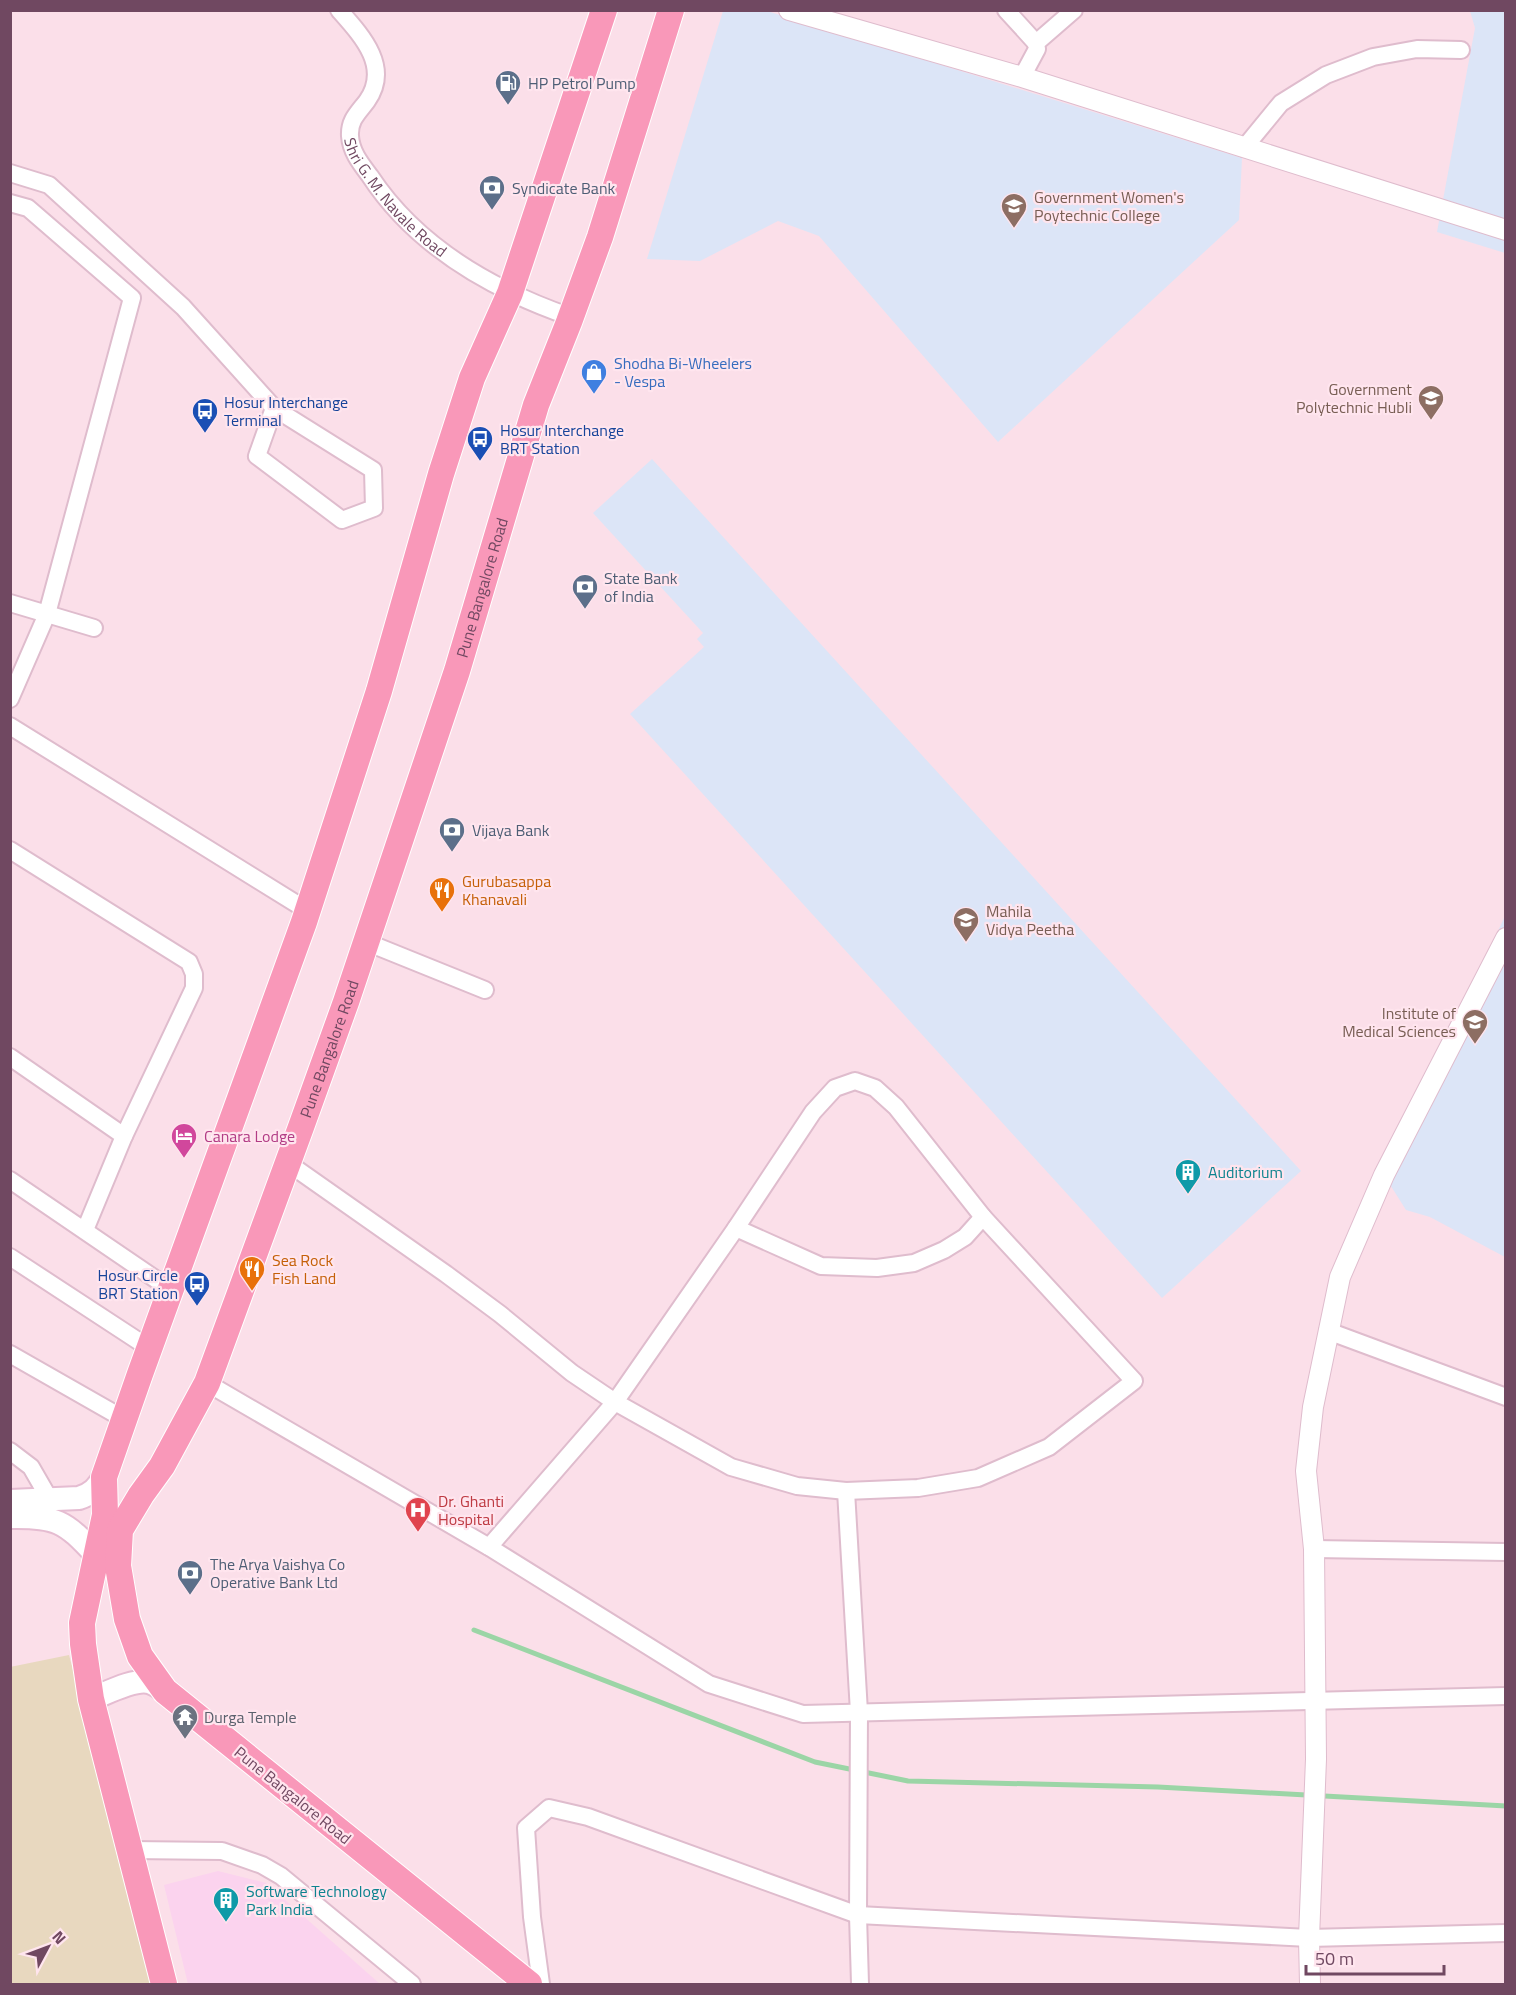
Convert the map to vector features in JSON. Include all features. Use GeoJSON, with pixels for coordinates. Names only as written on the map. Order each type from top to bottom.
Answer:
{"type":"FeatureCollection","features":[{"type":"Feature","properties":{"kind":"main road","name":"Pune Bangalore Road"},"geometry":{"type":"LineString","coordinates":[[529,1984],[165,1691],[140,1656],[127,1619],[104,1476],[308,910],[379,691],[468,388],[510,293],[604,10]]}},
{"type":"Feature","properties":{"kind":"main road","name":"Pune Bangalore Road"},"geometry":{"type":"LineString","coordinates":[[164,1984],[91,1699],[82,1623],[96,1555],[112,1523],[141,1495],[162,1466],[207,1383],[366,942],[457,670],[536,405],[600,237],[671,10]]}},
{"type":"Feature","properties":{"kind":"main road"},"geometry":{"type":"LineString","coordinates":[[19,1509],[50,1500],[79,1498],[97,1488],[104,1476]]}},
{"type":"Feature","properties":{"kind":"main road"},"geometry":{"type":"LineString","coordinates":[[19,1509],[112,1523]]}},
{"type":"Feature","properties":{"kind":"main road"},"geometry":{"type":"LineString","coordinates":[[19,1509],[60,1522],[96,1555]]}},
{"type":"Feature","properties":{"kind":"main road"},"geometry":{"type":"LineString","coordinates":[[91,1699],[127,1685],[144,1682],[150,1682],[165,1691]]}},
{"type":"Feature","properties":{"kind":"street","name":"Shri G. M. Navale Road"},"geometry":{"type":"LineString","coordinates":[[339,10],[366,44],[375,62],[376,80],[373,91],[352,119],[350,134],[351,149],[375,185],[408,223],[478,276],[510,293],[571,317]]}},
{"type":"Feature","properties":{"kind":"street"},"geometry":{"type":"LineString","coordinates":[[789,10],[1022,77],[1506,230]]}},
{"type":"Feature","properties":{"kind":"street"},"geometry":{"type":"LineString","coordinates":[[1006,10],[1036,43],[1037,49],[1022,77]]}},
{"type":"Feature","properties":{"kind":"street"},"geometry":{"type":"LineString","coordinates":[[1036,43],[1074,10]]}},
{"type":"Feature","properties":{"kind":"street"},"geometry":{"type":"LineString","coordinates":[[1244,148],[1281,104],[1326,75],[1373,57],[1417,49],[1461,51]]}},
{"type":"Feature","properties":{"kind":"street"},"geometry":{"type":"LineString","coordinates":[[10,173],[49,185],[183,308],[274,408],[373,470],[375,508],[342,520],[257,456],[274,408]]}},
{"type":"Feature","properties":{"kind":"street"},"geometry":{"type":"LineString","coordinates":[[10,203],[28,208],[132,298],[46,614],[10,699]]}},
{"type":"Feature","properties":{"kind":"street"},"geometry":{"type":"LineString","coordinates":[[10,603],[94,628]]}},
{"type":"Feature","properties":{"kind":"street"},"geometry":{"type":"LineString","coordinates":[[10,726],[308,910]]}},
{"type":"Feature","properties":{"kind":"street"},"geometry":{"type":"LineString","coordinates":[[10,850],[189,962],[194,974],[194,988],[124,1136],[85,1230]]}},
{"type":"Feature","properties":{"kind":"street"},"geometry":{"type":"LineString","coordinates":[[1310,1984],[1309,1938],[1316,1759],[1314,1549],[1306,1472],[1313,1407],[1340,1277],[1383,1175],[1506,938]]}},
{"type":"Feature","properties":{"kind":"street"},"geometry":{"type":"LineString","coordinates":[[366,942],[485,990]]}},
{"type":"Feature","properties":{"kind":"street"},"geometry":{"type":"LineString","coordinates":[[10,1057],[124,1136]]}},
{"type":"Feature","properties":{"kind":"street"},"geometry":{"type":"LineString","coordinates":[[288,1162],[446,1274],[500,1314],[572,1373],[615,1402],[731,1467],[797,1486],[846,1491],[918,1488],[978,1478],[1049,1447],[1134,1381],[983,1217],[896,1107],[875,1088],[855,1081],[836,1088],[813,1112],[736,1228],[615,1402],[489,1547]]}},
{"type":"Feature","properties":{"kind":"street"},"geometry":{"type":"LineString","coordinates":[[10,1180],[170,1289]]}},
{"type":"Feature","properties":{"kind":"street"},"geometry":{"type":"LineString","coordinates":[[736,1228],[821,1266],[877,1268],[914,1263],[944,1250],[965,1237],[983,1217]]}},
{"type":"Feature","properties":{"kind":"street"},"geometry":{"type":"LineString","coordinates":[[10,1257],[149,1348]]}},
{"type":"Feature","properties":{"kind":"street"},"geometry":{"type":"LineString","coordinates":[[1328,1331],[1506,1397]]}},
{"type":"Feature","properties":{"kind":"street"},"geometry":{"type":"LineString","coordinates":[[10,1354],[124,1419]]}},
{"type":"Feature","properties":{"kind":"street"},"geometry":{"type":"LineString","coordinates":[[207,1383],[489,1547],[709,1684],[803,1714],[1506,1696]]}},
{"type":"Feature","properties":{"kind":"street"},"geometry":{"type":"LineString","coordinates":[[10,1451],[31,1467],[50,1500]]}},
{"type":"Feature","properties":{"kind":"street"},"geometry":{"type":"LineString","coordinates":[[846,1491],[859,1712],[860,1984]]}},
{"type":"Feature","properties":{"kind":"street"},"geometry":{"type":"LineString","coordinates":[[1314,1549],[1506,1552]]}},
{"type":"Feature","properties":{"kind":"street"},"geometry":{"type":"LineString","coordinates":[[541,1984],[532,1917],[526,1828],[549,1808],[588,1817],[858,1915],[1309,1938],[1506,1933]]}},
{"type":"Feature","properties":{"kind":"street"},"geometry":{"type":"LineString","coordinates":[[130,1850],[222,1851],[262,1865],[281,1876],[412,1984]]}},
{"type":"Feature","properties":{"kind":"shaded area","name":"Government Women's Poytechnic College"},"geometry":{"type":"Polygon","coordinates":[[[723,11],[767,11],[1242,158],[1239,220],[998,442],[819,236],[778,221],[700,261],[647,259],[723,11]]]}},
{"type":"Feature","properties":{"kind":"shaded area"},"geometry":{"type":"Polygon","coordinates":[[[1470,11],[1505,11],[1505,253],[1437,232],[1475,28],[1470,11]]]}},
{"type":"Feature","properties":{"kind":"shaded area","name":"Mahila Vidya Peetha"},"geometry":{"type":"Polygon","coordinates":[[[652,459],[1301,1171],[1162,1298],[630,714],[704,647],[697,639],[703,633],[593,513],[652,459]]]}},
{"type":"Feature","properties":{"kind":"shaded area","name":"Institute of Medical Sciences"},"geometry":{"type":"Polygon","coordinates":[[[1505,916],[1505,1257],[1430,1217],[1406,1210],[1384,1175],[1505,916]]]}},
{"type":"Feature","properties":{"kind":"shaded area"},"geometry":{"type":"Polygon","coordinates":[[[69,1655],[156,1984],[11,1984],[10,1667],[69,1655]]]}},
{"type":"Feature","properties":{"kind":"shaded area","name":"Software Technology Park India"},"geometry":{"type":"Polygon","coordinates":[[[218,1871],[266,1883],[380,1984],[188,1984],[164,1885],[218,1871]]]}},
{"type":"Feature","properties":{"kind":"waterway"},"geometry":{"type":"LineString","coordinates":[[474,1630],[815,1762],[908,1781],[1158,1787],[1506,1806]]}},
{"type":"Feature","properties":{"kind":"place","name":"HP Petrol Pump"},"geometry":{"type":"Point","coordinates":[508,106]}},
{"type":"Feature","properties":{"kind":"place","name":"Syndicate Bank"},"geometry":{"type":"Point","coordinates":[492,211]}},
{"type":"Feature","properties":{"kind":"place","name":"Government Women's Poytechnic College"},"geometry":{"type":"Point","coordinates":[1014,229]}},
{"type":"Feature","properties":{"kind":"place","name":"Shodha Bi-Wheelers - Vespa"},"geometry":{"type":"Point","coordinates":[594,395]}},
{"type":"Feature","properties":{"kind":"place","name":"Government Polytechnic Hubli"},"geometry":{"type":"Point","coordinates":[1431,421]}},
{"type":"Feature","properties":{"kind":"place","name":"Hosur Interchange Terminal"},"geometry":{"type":"Point","coordinates":[205,434]}},
{"type":"Feature","properties":{"kind":"place","name":"Hosur Interchange BRT Station"},"geometry":{"type":"Point","coordinates":[480,462]}},
{"type":"Feature","properties":{"kind":"place","name":"State Bank of India"},"geometry":{"type":"Point","coordinates":[585,610]}},
{"type":"Feature","properties":{"kind":"place","name":"Vijaya Bank"},"geometry":{"type":"Point","coordinates":[452,853]}},
{"type":"Feature","properties":{"kind":"place","name":"Gurubasappa Khanavali"},"geometry":{"type":"Point","coordinates":[442,913]}},
{"type":"Feature","properties":{"kind":"place","name":"Mahila Vidya Peetha"},"geometry":{"type":"Point","coordinates":[966,943]}},
{"type":"Feature","properties":{"kind":"place","name":"Institute of Medical Sciences"},"geometry":{"type":"Point","coordinates":[1475,1045]}},
{"type":"Feature","properties":{"kind":"place","name":"Canara Lodge"},"geometry":{"type":"Point","coordinates":[184,1159]}},
{"type":"Feature","properties":{"kind":"place","name":"Auditorium"},"geometry":{"type":"Point","coordinates":[1188,1195]}},
{"type":"Feature","properties":{"kind":"place","name":"Sea Rock Fish Land"},"geometry":{"type":"Point","coordinates":[252,1292]}},
{"type":"Feature","properties":{"kind":"place","name":"Hosur Circle BRT Station"},"geometry":{"type":"Point","coordinates":[197,1307]}},
{"type":"Feature","properties":{"kind":"place","name":"Dr. Ghanti Hospital"},"geometry":{"type":"Point","coordinates":[418,1533]}},
{"type":"Feature","properties":{"kind":"place","name":"The Arya Vaishya Co Operative Bank Ltd"},"geometry":{"type":"Point","coordinates":[190,1596]}},
{"type":"Feature","properties":{"kind":"place","name":"Durga Temple"},"geometry":{"type":"Point","coordinates":[185,1740]}},
{"type":"Feature","properties":{"kind":"place","name":"Software Technology Park India"},"geometry":{"type":"Point","coordinates":[226,1923]}}]}
